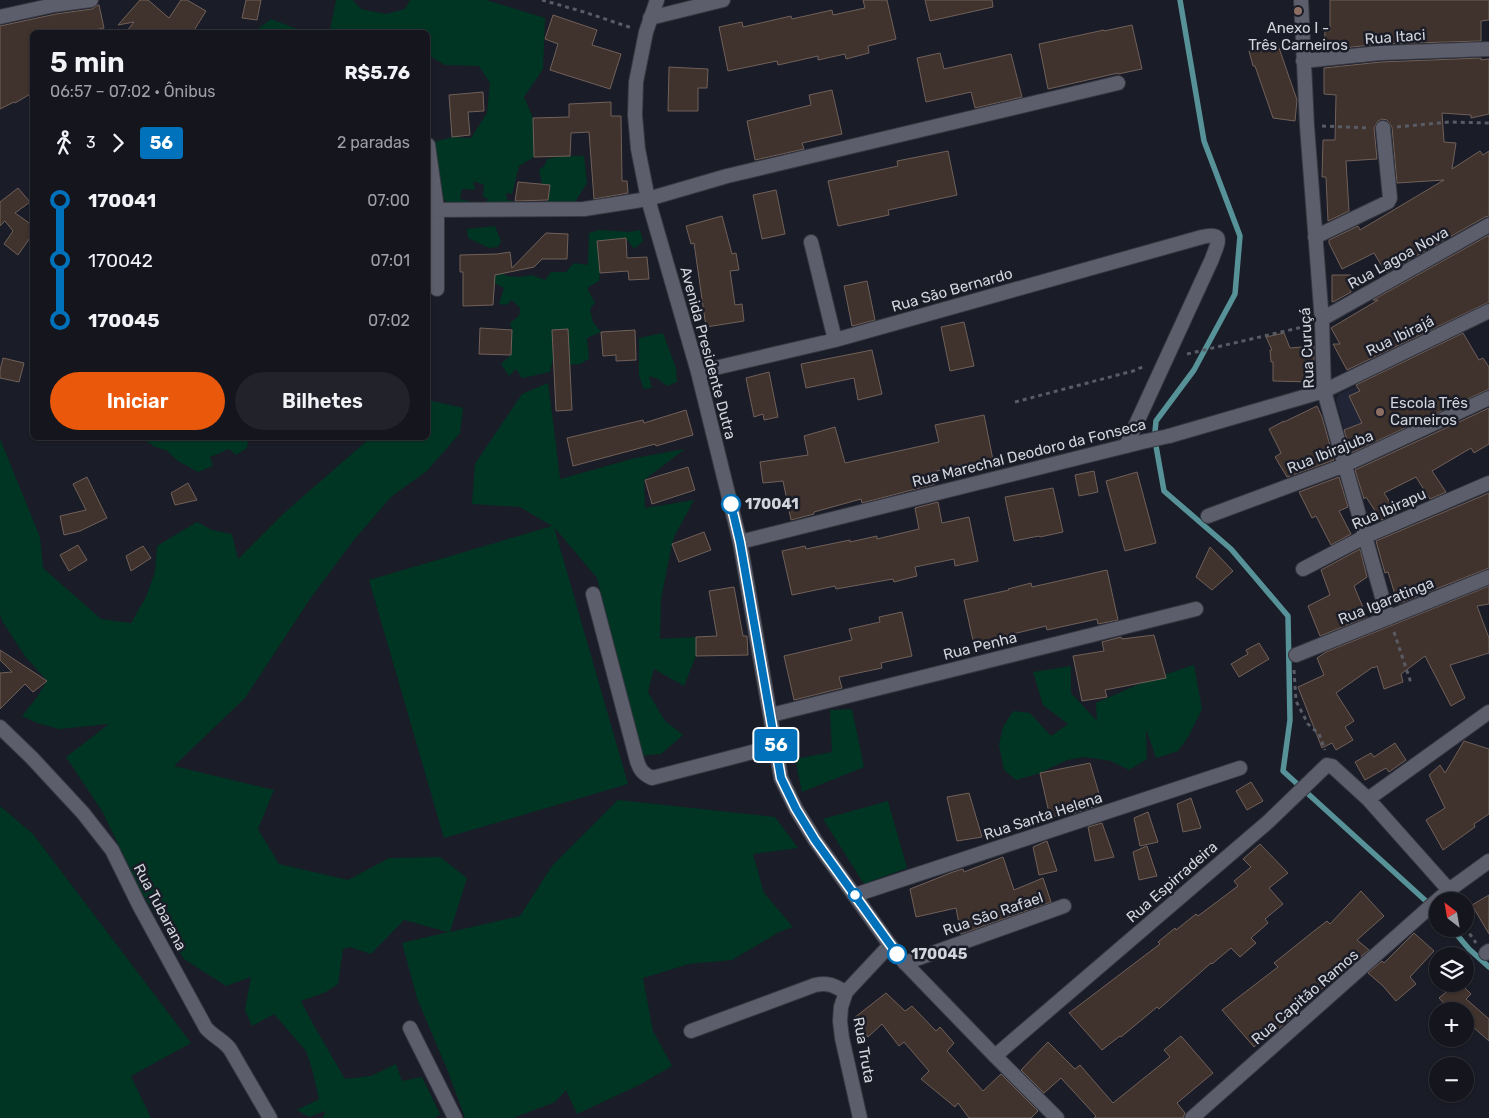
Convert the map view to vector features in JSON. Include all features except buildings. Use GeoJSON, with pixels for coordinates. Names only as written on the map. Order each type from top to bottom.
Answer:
{"type":"FeatureCollection","features":[{"type":"Feature","properties":{"kind":"street"},"geometry":{"type":"LineString","coordinates":[[0,17],[54,5],[91,0]]}},
{"type":"Feature","properties":{"kind":"street","name":"Avenida Presidente Dutra"},"geometry":{"type":"LineString","coordinates":[[657,0],[646,32],[636,82],[635,115],[638,149],[648,199],[698,372],[740,542],[781,778],[796,809],[815,840],[890,945],[905,963],[1057,1118]]}},
{"type":"Feature","properties":{"kind":"street"},"geometry":{"type":"LineString","coordinates":[[650,18],[723,0]]}},
{"type":"Feature","properties":{"kind":"street","name":"Rua Curuçá"},"geometry":{"type":"LineString","coordinates":[[1301,0],[1307,126],[1322,319],[1324,391],[1388,618]]}},
{"type":"Feature","properties":{"kind":"street","name":"Rua Itaci"},"geometry":{"type":"LineString","coordinates":[[1304,61],[1380,54],[1489,49]]}},
{"type":"Feature","properties":{"kind":"street"},"geometry":{"type":"LineString","coordinates":[[432,209],[584,208],[648,199],[727,176],[1118,83]]}},
{"type":"Feature","properties":{"kind":"street"},"geometry":{"type":"LineString","coordinates":[[1315,237],[1390,200],[1383,128]]}},
{"type":"Feature","properties":{"kind":"street"},"geometry":{"type":"LineString","coordinates":[[430,178],[437,289]]}},
{"type":"Feature","properties":{"kind":"street","name":"Rua Lagoa Nova"},"geometry":{"type":"LineString","coordinates":[[1322,319],[1489,225]]}},
{"type":"Feature","properties":{"kind":"street","name":"Rua São Bernardo"},"geometry":{"type":"LineString","coordinates":[[698,372],[835,340],[1213,234],[1216,235],[1218,242],[1215,251],[1126,446]]}},
{"type":"Feature","properties":{"kind":"street"},"geometry":{"type":"LineString","coordinates":[[810,242],[835,340]]}},
{"type":"Feature","properties":{"kind":"street","name":"Rua Ibirajá"},"geometry":{"type":"LineString","coordinates":[[1324,391],[1489,311]]}},
{"type":"Feature","properties":{"kind":"street","name":"Rua Marechal Deodoro da Fonseca"},"geometry":{"type":"LineString","coordinates":[[740,542],[1168,436],[1324,391]]}},
{"type":"Feature","properties":{"kind":"street","name":"Rua Ibirajuba"},"geometry":{"type":"LineString","coordinates":[[1208,516],[1345,465],[1489,398]]}},
{"type":"Feature","properties":{"kind":"street","name":"Rua Ibirapu"},"geometry":{"type":"LineString","coordinates":[[1303,569],[1366,536],[1489,482]]}},
{"type":"Feature","properties":{"kind":"street","name":"Rua Igaratinga"},"geometry":{"type":"LineString","coordinates":[[1296,655],[1489,578]]}},
{"type":"Feature","properties":{"kind":"street"},"geometry":{"type":"LineString","coordinates":[[593,594],[640,769],[645,775],[652,778],[776,746]]}},
{"type":"Feature","properties":{"kind":"street","name":"Rua Penha"},"geometry":{"type":"LineString","coordinates":[[771,715],[1196,609]]}},
{"type":"Feature","properties":{"kind":"street"},"geometry":{"type":"LineString","coordinates":[[1368,799],[1489,712]]}},
{"type":"Feature","properties":{"kind":"street","name":"Rua Tubarana"},"geometry":{"type":"LineString","coordinates":[[0,727],[84,813],[112,850],[139,905],[206,1028],[230,1049],[270,1118]]}},
{"type":"Feature","properties":{"kind":"street"},"geometry":{"type":"LineString","coordinates":[[1329,765],[1368,799],[1442,892]]}},
{"type":"Feature","properties":{"kind":"street","name":"Rua Espirradeira"},"geometry":{"type":"LineString","coordinates":[[995,1056],[1269,821],[1324,766],[1329,765]]}},
{"type":"Feature","properties":{"kind":"street","name":"Rua Santa Helena"},"geometry":{"type":"LineString","coordinates":[[855,895],[1240,768]]}},
{"type":"Feature","properties":{"kind":"street","name":"Rua Capitão Ramos"},"geometry":{"type":"LineString","coordinates":[[1448,892],[1489,861]]}},
{"type":"Feature","properties":{"kind":"street","name":"Rua São Rafael"},"geometry":{"type":"LineString","coordinates":[[905,963],[1064,906]]}},
{"type":"Feature","properties":{"kind":"street","name":"Rua Capitão Ramos"},"geometry":{"type":"LineString","coordinates":[[1192,1118],[1429,909]]}},
{"type":"Feature","properties":{"kind":"street"},"geometry":{"type":"LineString","coordinates":[[691,1031],[815,985],[825,983],[846,992],[890,945]]}},
{"type":"Feature","properties":{"kind":"street","name":"Rua Truta"},"geometry":{"type":"LineString","coordinates":[[846,992],[841,1008],[840,1021],[860,1118]]}},
{"type":"Feature","properties":{"kind":"street"},"geometry":{"type":"LineString","coordinates":[[410,1028],[455,1118]]}},
{"type":"Feature","properties":{"kind":"path"},"geometry":{"type":"LineString","coordinates":[[542,0],[646,32]]}},
{"type":"Feature","properties":{"kind":"path"},"geometry":{"type":"LineString","coordinates":[[1388,618],[1411,683]]}},
{"type":"Feature","properties":{"kind":"path"},"geometry":{"type":"LineString","coordinates":[[1296,655],[1293,665],[1296,701],[1308,724],[1319,734],[1329,765]]}},
{"type":"Feature","properties":{"kind":"shaded area","name":"Escola Três Carneiros"},"geometry":{"type":"Polygon","coordinates":[[[1402,365],[1425,423],[1353,454],[1350,452],[1336,400],[1339,394],[1402,365]]]}},
{"type":"Feature","properties":{"kind":"green space"},"geometry":{"type":"Polygon","coordinates":[[[336,0],[353,0],[361,9],[386,14],[405,9],[410,0],[486,0],[545,18],[543,69],[524,97],[533,118],[534,157],[519,166],[512,194],[506,193],[507,200],[521,202],[518,212],[481,209],[488,199],[483,197],[484,185],[473,181],[475,190],[462,189],[460,199],[477,203],[450,210],[430,173],[431,143],[452,137],[471,138],[487,113],[490,83],[479,66],[445,65],[430,56],[430,30],[330,30],[336,0]]]}},
{"type":"Feature","properties":{"kind":"green space"},"geometry":{"type":"Polygon","coordinates":[[[271,19],[300,30],[257,30],[271,19]]]}},
{"type":"Feature","properties":{"kind":"green space"},"geometry":{"type":"Polygon","coordinates":[[[562,156],[584,156],[587,183],[573,205],[547,206],[550,185],[542,184],[539,170],[545,165],[547,159],[562,156]]]}},
{"type":"Feature","properties":{"kind":"green space"},"geometry":{"type":"Polygon","coordinates":[[[495,226],[501,241],[498,247],[489,248],[468,238],[467,229],[495,226]]]}},
{"type":"Feature","properties":{"kind":"green space"},"geometry":{"type":"Polygon","coordinates":[[[599,230],[629,232],[640,230],[643,241],[634,249],[626,238],[597,241],[599,281],[587,288],[595,303],[590,309],[593,322],[601,332],[587,338],[589,359],[580,364],[569,365],[568,329],[552,330],[553,359],[550,372],[522,378],[516,369],[509,376],[501,364],[511,355],[512,330],[510,323],[519,316],[520,308],[512,300],[506,305],[499,304],[504,288],[493,282],[488,276],[499,272],[507,276],[532,275],[545,280],[551,272],[566,272],[574,263],[588,265],[589,233],[599,230]]]}},
{"type":"Feature","properties":{"kind":"green space"},"geometry":{"type":"Polygon","coordinates":[[[663,333],[676,368],[677,382],[667,386],[658,379],[649,376],[652,388],[644,389],[639,376],[639,338],[663,333]]]}},
{"type":"Feature","properties":{"kind":"green space"},"geometry":{"type":"Polygon","coordinates":[[[548,383],[560,479],[635,458],[685,449],[644,480],[645,508],[694,500],[672,544],[661,599],[660,639],[696,637],[696,656],[684,686],[654,669],[648,692],[665,721],[683,735],[661,754],[638,756],[618,660],[597,578],[554,527],[628,784],[444,838],[369,580],[552,526],[520,507],[472,504],[475,464],[522,394],[548,383]]]}},
{"type":"Feature","properties":{"kind":"green space"},"geometry":{"type":"Polygon","coordinates":[[[430,400],[463,408],[460,433],[427,471],[392,496],[353,541],[310,599],[245,698],[174,766],[274,790],[258,829],[279,864],[348,880],[389,858],[440,857],[467,878],[450,932],[520,916],[552,866],[618,800],[775,817],[798,848],[753,854],[764,893],[793,927],[779,932],[732,960],[689,964],[643,978],[653,1031],[672,1066],[639,1085],[577,1114],[566,1090],[555,1102],[513,1118],[465,1118],[417,998],[402,943],[448,932],[404,920],[371,954],[350,947],[343,949],[338,984],[326,992],[301,1001],[345,1079],[371,1076],[396,1064],[402,1081],[422,1077],[440,1114],[435,1118],[323,1118],[325,1111],[309,1117],[297,1110],[319,1099],[306,1051],[274,1014],[252,1026],[245,1010],[251,977],[226,986],[184,959],[142,893],[102,811],[66,757],[109,724],[59,729],[37,723],[22,716],[47,681],[25,656],[2,621],[0,614],[0,439],[40,537],[43,568],[101,619],[131,623],[146,597],[155,572],[157,546],[197,522],[212,530],[232,534],[238,559],[283,514],[368,440],[430,440],[430,400]]]}},
{"type":"Feature","properties":{"kind":"green space"},"geometry":{"type":"Polygon","coordinates":[[[248,440],[247,448],[236,455],[229,449],[210,457],[213,466],[198,472],[178,461],[166,450],[155,447],[146,441],[248,440]]]}},
{"type":"Feature","properties":{"kind":"green space"},"geometry":{"type":"Polygon","coordinates":[[[1194,665],[1202,709],[1188,737],[1178,751],[1156,758],[1146,729],[1147,759],[1129,770],[1111,761],[1085,757],[1067,760],[1040,773],[1016,780],[1004,770],[999,745],[1003,727],[1013,711],[1030,713],[1051,736],[1068,724],[1043,705],[1033,672],[1071,666],[1071,693],[1097,721],[1096,703],[1146,681],[1194,665]]]}},
{"type":"Feature","properties":{"kind":"green space"},"geometry":{"type":"Polygon","coordinates":[[[852,709],[864,767],[802,792],[795,759],[832,752],[830,710],[852,709]]]}},
{"type":"Feature","properties":{"kind":"green space"},"geometry":{"type":"Polygon","coordinates":[[[888,801],[907,868],[864,884],[823,819],[888,801]]]}},
{"type":"Feature","properties":{"kind":"green space"},"geometry":{"type":"Polygon","coordinates":[[[0,806],[33,834],[191,1043],[131,1076],[151,1118],[0,1118],[0,806]]]}},
{"type":"Feature","properties":{"kind":"waterway"},"geometry":{"type":"LineString","coordinates":[[1155,432],[1156,421],[1194,370],[1235,294],[1240,236],[1204,141],[1180,0]]}},
{"type":"Feature","properties":{"kind":"waterway"},"geometry":{"type":"LineString","coordinates":[[1156,446],[1164,491],[1231,549],[1288,616],[1290,720],[1283,771],[1429,904]]}},
{"type":"Feature","properties":{"kind":"waterway"},"geometry":{"type":"LineString","coordinates":[[1460,938],[1489,967]]}},
{"type":"Feature","properties":{"kind":"bus line","name":"56"},"geometry":{"type":"LineString","coordinates":[[731,504],[740,542],[781,778],[796,809],[815,840],[897,954]]}},
{"type":"Feature","properties":{"kind":"place","name":"Anexo I - Três Carneiros"},"geometry":{"type":"Point","coordinates":[1298,11]}},
{"type":"Feature","properties":{"kind":"place","name":"Escola Três Carneiros"},"geometry":{"type":"Point","coordinates":[1380,412]}},
{"type":"Feature","properties":{"kind":"place","name":"170041"},"geometry":{"type":"Point","coordinates":[731,504]}},
{"type":"Feature","properties":{"kind":"place","name":"170045"},"geometry":{"type":"Point","coordinates":[897,954]}}]}
